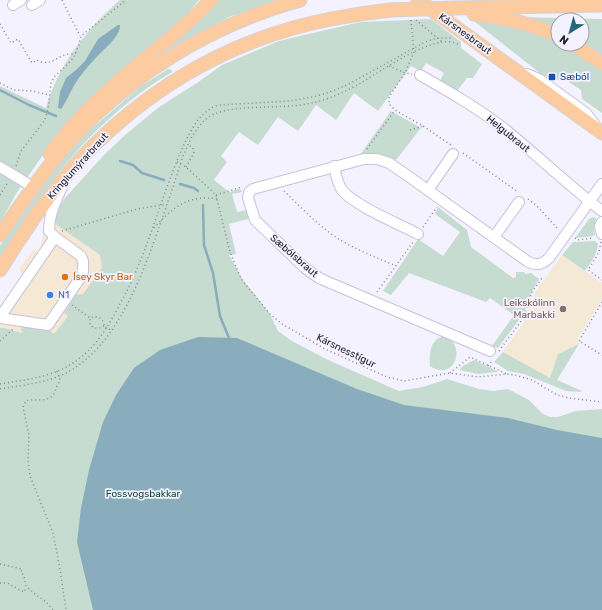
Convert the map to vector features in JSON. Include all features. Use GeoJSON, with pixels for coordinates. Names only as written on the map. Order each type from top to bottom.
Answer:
{"type":"FeatureCollection","features":[{"type":"Feature","properties":{"kind":"main road"},"geometry":{"type":"LineString","coordinates":[[37,182],[48,158],[60,140],[79,118],[104,93],[185,25],[211,0]]}},
{"type":"Feature","properties":{"kind":"main road","name":"Kringlumýrarbraut"},"geometry":{"type":"LineString","coordinates":[[0,235],[37,182],[82,129],[96,114],[144,76],[180,51],[240,20],[281,5],[300,0]]}},
{"type":"Feature","properties":{"kind":"main road","name":"Kársnesbraut"},"geometry":{"type":"LineString","coordinates":[[418,0],[601,132]]}},
{"type":"Feature","properties":{"kind":"main road"},"geometry":{"type":"LineString","coordinates":[[456,10],[602,5]]}},
{"type":"Feature","properties":{"kind":"main road"},"geometry":{"type":"LineString","coordinates":[[553,6],[602,11]]}},
{"type":"Feature","properties":{"kind":"main road","name":"Kringlumýrarbraut"},"geometry":{"type":"LineString","coordinates":[[0,270],[19,240],[66,176],[126,115],[175,79],[215,58],[285,30],[330,19],[391,10],[439,8],[456,10]]}},
{"type":"Feature","properties":{"kind":"main road"},"geometry":{"type":"LineString","coordinates":[[456,10],[506,19],[550,33]]}},
{"type":"Feature","properties":{"kind":"main road"},"geometry":{"type":"LineString","coordinates":[[585,52],[602,63]]}},
{"type":"Feature","properties":{"kind":"street","name":"Helgubraut"},"geometry":{"type":"LineString","coordinates":[[420,75],[463,100],[502,127],[589,202],[602,211]]}},
{"type":"Feature","properties":{"kind":"street"},"geometry":{"type":"LineString","coordinates":[[428,190],[456,151]]}},
{"type":"Feature","properties":{"kind":"street","name":"Sæbólsbraut"},"geometry":{"type":"LineString","coordinates":[[493,355],[328,282],[311,273],[255,220],[248,198],[249,192],[253,189],[358,159],[376,160],[394,167],[530,263],[536,264],[543,263],[549,258],[602,184]]}},
{"type":"Feature","properties":{"kind":"street"},"geometry":{"type":"LineString","coordinates":[[334,166],[338,181],[346,194],[360,205],[418,234]]}},
{"type":"Feature","properties":{"kind":"street"},"geometry":{"type":"LineString","coordinates":[[0,167],[13,174],[37,182]]}},
{"type":"Feature","properties":{"kind":"street"},"geometry":{"type":"LineString","coordinates":[[55,237],[0,318],[48,325],[83,274],[83,261],[81,256],[55,237],[49,230],[49,222],[54,204],[66,176]]}},
{"type":"Feature","properties":{"kind":"street"},"geometry":{"type":"LineString","coordinates":[[494,237],[519,202]]}},
{"type":"Feature","properties":{"kind":"street"},"geometry":{"type":"LineString","coordinates":[[602,222],[600,226],[602,234]]}},
{"type":"Feature","properties":{"kind":"path"},"geometry":{"type":"LineString","coordinates":[[62,0],[80,36]]}},
{"type":"Feature","properties":{"kind":"path"},"geometry":{"type":"LineString","coordinates":[[0,195],[13,174],[22,152],[45,120],[53,79],[70,63],[76,53],[80,36],[126,0]]}},
{"type":"Feature","properties":{"kind":"path"},"geometry":{"type":"LineString","coordinates":[[409,14],[414,52],[405,73],[389,97],[389,104],[395,110],[423,126],[456,151],[537,206],[561,233]]}},
{"type":"Feature","properties":{"kind":"path"},"geometry":{"type":"LineString","coordinates":[[415,19],[442,42]]}},
{"type":"Feature","properties":{"kind":"path"},"geometry":{"type":"LineString","coordinates":[[0,24],[4,28],[11,43],[18,39],[32,63],[37,60],[44,63],[51,62],[63,56],[76,53]]}},
{"type":"Feature","properties":{"kind":"path"},"geometry":{"type":"LineString","coordinates":[[0,384],[38,377],[57,371],[77,360],[94,345],[107,328],[135,276],[186,140],[202,116],[213,107],[232,104],[289,101],[327,93],[347,84],[413,48]]}},
{"type":"Feature","properties":{"kind":"path"},"geometry":{"type":"LineString","coordinates":[[389,66],[405,73],[420,75]]}},
{"type":"Feature","properties":{"kind":"path"},"geometry":{"type":"LineString","coordinates":[[0,83],[14,90],[32,91],[49,95]]}},
{"type":"Feature","properties":{"kind":"path"},"geometry":{"type":"LineString","coordinates":[[363,155],[395,110]]}},
{"type":"Feature","properties":{"kind":"path"},"geometry":{"type":"LineString","coordinates":[[410,130],[423,126]]}},
{"type":"Feature","properties":{"kind":"path"},"geometry":{"type":"LineString","coordinates":[[186,167],[194,152],[193,148],[189,145]]}},
{"type":"Feature","properties":{"kind":"path","name":"Kársnesstígur"},"geometry":{"type":"LineString","coordinates":[[177,162],[186,167],[218,198],[227,240],[239,274],[270,314],[282,324],[325,349],[387,378],[396,380],[411,380],[450,373],[478,377],[507,374],[532,380],[557,395],[602,402]]}},
{"type":"Feature","properties":{"kind":"path"},"geometry":{"type":"LineString","coordinates":[[276,183],[317,223],[341,240],[359,250],[396,266]]}},
{"type":"Feature","properties":{"kind":"path"},"geometry":{"type":"LineString","coordinates":[[216,195],[242,187]]}},
{"type":"Feature","properties":{"kind":"path"},"geometry":{"type":"LineString","coordinates":[[153,229],[178,205],[194,198],[218,198]]}},
{"type":"Feature","properties":{"kind":"path"},"geometry":{"type":"LineString","coordinates":[[371,300],[438,204],[446,210],[449,205]]}},
{"type":"Feature","properties":{"kind":"path"},"geometry":{"type":"LineString","coordinates":[[55,237],[60,231],[137,208],[166,205]]}},
{"type":"Feature","properties":{"kind":"path"},"geometry":{"type":"LineString","coordinates":[[573,237],[577,240],[598,238],[601,244],[600,252],[588,270],[602,280]]}},
{"type":"Feature","properties":{"kind":"path"},"geometry":{"type":"LineString","coordinates":[[488,366],[493,355],[524,317],[532,292],[542,278]]}},
{"type":"Feature","properties":{"kind":"path"},"geometry":{"type":"LineString","coordinates":[[602,302],[579,341],[602,355]]}},
{"type":"Feature","properties":{"kind":"path"},"geometry":{"type":"LineString","coordinates":[[70,304],[90,318],[99,317],[104,323],[104,326],[112,331]]}},
{"type":"Feature","properties":{"kind":"path"},"geometry":{"type":"LineString","coordinates":[[90,318],[90,325],[92,327],[98,329],[104,326]]}},
{"type":"Feature","properties":{"kind":"path"},"geometry":{"type":"LineString","coordinates":[[0,341],[16,326]]}},
{"type":"Feature","properties":{"kind":"path"},"geometry":{"type":"LineString","coordinates":[[450,373],[470,357],[507,374]]}},
{"type":"Feature","properties":{"kind":"path"},"geometry":{"type":"LineString","coordinates":[[57,371],[60,379],[59,384],[52,396],[40,400],[26,401],[23,407],[29,435],[28,461],[30,476],[53,533],[66,610]]}},
{"type":"Feature","properties":{"kind":"path"},"geometry":{"type":"LineString","coordinates":[[0,564],[22,569],[21,572],[24,576],[26,586],[24,592],[7,583],[0,582]]}},
{"type":"Feature","properties":{"kind":"path"},"geometry":{"type":"LineString","coordinates":[[26,586],[46,602],[52,610]]}},
{"type":"Feature","properties":{"kind":"shaded area"},"geometry":{"type":"Polygon","coordinates":[[[54,223],[101,255],[103,268],[83,294],[74,296],[64,313],[68,316],[54,334],[21,329],[21,333],[0,328],[0,308],[22,276],[19,269],[35,248],[39,254],[45,225],[54,223]]]}},
{"type":"Feature","properties":{"kind":"shaded area","name":"Leikskólinn Marbakki"},"geometry":{"type":"Polygon","coordinates":[[[562,255],[602,283],[602,299],[577,340],[579,344],[558,354],[550,378],[503,352],[526,319],[536,291],[562,255]]]}},
{"type":"Feature","properties":{"kind":"green space"},"geometry":{"type":"Polygon","coordinates":[[[120,0],[199,0],[182,20],[79,111],[40,159],[16,194],[0,223],[0,86],[46,108],[58,77],[75,49],[96,23],[120,0]]]}},
{"type":"Feature","properties":{"kind":"green space"},"geometry":{"type":"Polygon","coordinates":[[[218,0],[283,0],[231,16],[164,52],[161,50],[183,35],[218,0]]]}},
{"type":"Feature","properties":{"kind":"green space"},"geometry":{"type":"Polygon","coordinates":[[[521,17],[550,18],[550,29],[521,17]]]}},
{"type":"Feature","properties":{"kind":"green space","name":"Fossvogsbakkar"},"geometry":{"type":"Polygon","coordinates":[[[431,19],[461,42],[461,48],[482,64],[473,78],[467,78],[457,91],[440,81],[444,73],[426,63],[421,71],[411,66],[378,111],[354,93],[336,120],[316,105],[298,131],[278,117],[258,145],[239,132],[221,156],[227,162],[214,180],[229,192],[239,189],[241,190],[242,192],[232,194],[237,212],[247,210],[249,216],[248,219],[229,224],[236,254],[229,255],[243,280],[270,314],[278,331],[292,341],[326,359],[399,391],[423,387],[447,379],[479,389],[494,391],[507,389],[529,400],[543,414],[550,417],[558,417],[576,411],[602,409],[602,610],[0,610],[0,328],[22,333],[21,329],[23,326],[47,329],[54,334],[68,316],[64,313],[74,295],[83,294],[102,268],[100,255],[54,223],[54,215],[65,198],[103,156],[125,135],[159,107],[222,65],[279,41],[361,22],[431,19]]]}},
{"type":"Feature","properties":{"kind":"green space"},"geometry":{"type":"Polygon","coordinates":[[[471,19],[523,27],[550,37],[550,52],[582,53],[602,69],[602,113],[582,99],[581,90],[564,79],[554,80],[540,73],[471,19]]]}},
{"type":"Feature","properties":{"kind":"green space"},"geometry":{"type":"Polygon","coordinates":[[[590,19],[602,19],[602,59],[590,50],[590,19]]]}},
{"type":"Feature","properties":{"kind":"green space"},"geometry":{"type":"Polygon","coordinates":[[[168,69],[172,70],[172,72],[137,95],[105,123],[75,153],[49,186],[0,260],[0,246],[12,226],[56,167],[90,130],[140,87],[168,69]]]}},
{"type":"Feature","properties":{"kind":"green space"},"geometry":{"type":"Polygon","coordinates":[[[391,111],[421,128],[396,160],[378,154],[360,155],[391,111]]]}},
{"type":"Feature","properties":{"kind":"green space"},"geometry":{"type":"Polygon","coordinates":[[[438,207],[467,230],[471,247],[513,278],[516,277],[516,272],[524,272],[525,274],[531,273],[539,279],[530,295],[524,313],[498,348],[492,346],[514,315],[490,298],[486,302],[409,273],[391,295],[383,291],[418,239],[443,256],[460,232],[435,214],[438,207]]]}},
{"type":"Feature","properties":{"kind":"green space"},"geometry":{"type":"Polygon","coordinates":[[[593,217],[596,218],[594,228],[595,235],[575,238],[589,219],[593,217]]]}},
{"type":"Feature","properties":{"kind":"green space"},"geometry":{"type":"Polygon","coordinates":[[[595,241],[598,244],[596,252],[585,271],[562,255],[573,242],[595,241]]]}},
{"type":"Feature","properties":{"kind":"green space"},"geometry":{"type":"Polygon","coordinates":[[[446,336],[453,342],[456,348],[456,355],[451,367],[445,370],[438,370],[430,366],[430,351],[437,340],[446,336]]]}},
{"type":"Feature","properties":{"kind":"green space"},"geometry":{"type":"Polygon","coordinates":[[[579,344],[557,380],[582,391],[580,392],[566,391],[524,374],[508,371],[494,362],[503,352],[550,378],[558,354],[579,344]]]}},
{"type":"Feature","properties":{"kind":"green space"},"geometry":{"type":"Polygon","coordinates":[[[474,360],[497,372],[478,374],[459,370],[474,360]]]}},
{"type":"Feature","properties":{"kind":"water"},"geometry":{"type":"Polygon","coordinates":[[[120,25],[119,30],[114,39],[81,75],[61,109],[58,108],[60,92],[66,78],[85,61],[98,39],[120,25]]]}},
{"type":"Feature","properties":{"kind":"water"},"geometry":{"type":"Polygon","coordinates":[[[198,337],[237,338],[357,389],[404,405],[508,418],[557,430],[602,438],[602,610],[93,610],[77,542],[81,508],[89,470],[103,422],[116,395],[134,368],[160,350],[198,337]]]}},
{"type":"Feature","properties":{"kind":"waterway"},"geometry":{"type":"LineString","coordinates":[[0,90],[29,105],[56,116]]}},
{"type":"Feature","properties":{"kind":"waterway"},"geometry":{"type":"LineString","coordinates":[[120,161],[133,165],[142,173],[164,180]]}},
{"type":"Feature","properties":{"kind":"waterway"},"geometry":{"type":"LineString","coordinates":[[180,184],[194,188],[198,191]]}},
{"type":"Feature","properties":{"kind":"waterway"},"geometry":{"type":"LineString","coordinates":[[203,205],[204,245],[213,273],[220,316],[229,338]]}},
{"type":"Feature","properties":{"kind":"place","name":"Sæból"},"geometry":{"type":"Point","coordinates":[552,77]}},
{"type":"Feature","properties":{"kind":"place","name":"Ísey Skyr Bar"},"geometry":{"type":"Point","coordinates":[65,277]}},
{"type":"Feature","properties":{"kind":"place","name":"N1"},"geometry":{"type":"Point","coordinates":[50,295]}},
{"type":"Feature","properties":{"kind":"place","name":"Leikskólinn Marbakki"},"geometry":{"type":"Point","coordinates":[563,309]}}]}
